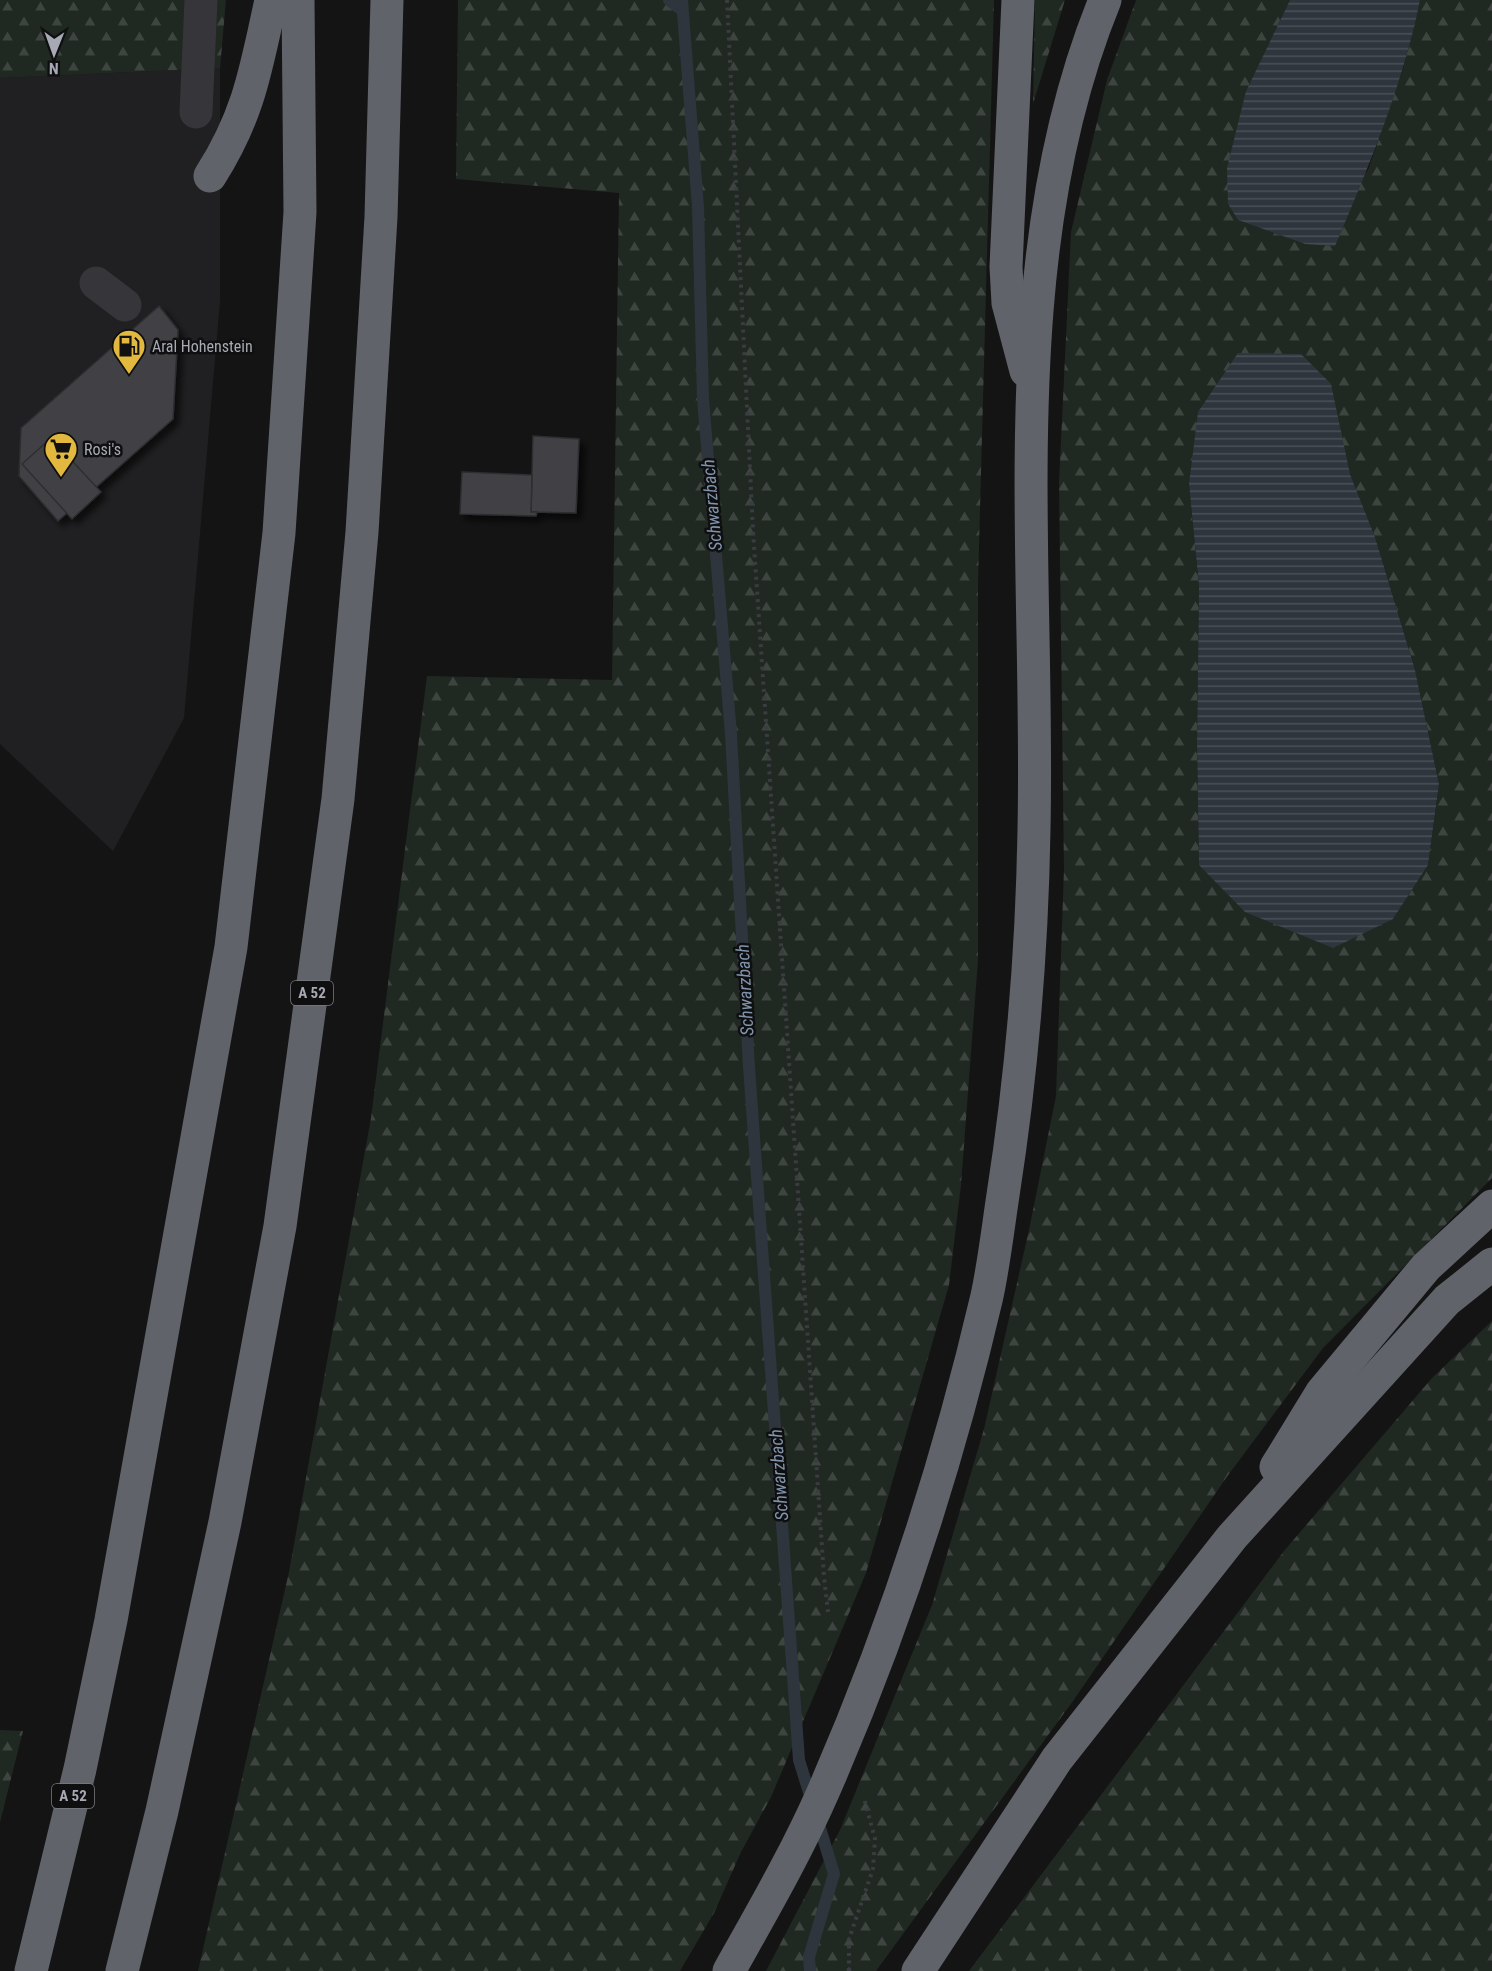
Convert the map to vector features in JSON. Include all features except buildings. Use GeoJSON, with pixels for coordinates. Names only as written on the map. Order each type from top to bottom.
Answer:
{"type":"FeatureCollection","features":[{"type":"Feature","properties":{"kind":"highway"},"geometry":{"type":"LineString","coordinates":[[210,176],[232,141],[251,94],[272,0]]}},
{"type":"Feature","properties":{"kind":"highway","name":"A 52"},"geometry":{"type":"LineString","coordinates":[[31,1971],[80,1769],[111,1620],[231,946],[279,522],[300,212],[298,0]]}},
{"type":"Feature","properties":{"kind":"highway","name":"A 52"},"geometry":{"type":"LineString","coordinates":[[122,1971],[162,1811],[225,1522],[280,1226],[338,799],[362,532],[381,217],[387,0]]}},
{"type":"Feature","properties":{"kind":"highway"},"geometry":{"type":"LineString","coordinates":[[1018,0],[1006,267],[1010,313],[1033,396]]}},
{"type":"Feature","properties":{"kind":"highway"},"geometry":{"type":"LineString","coordinates":[[729,1971],[778,1882],[823,1792],[903,1586],[947,1448],[988,1292],[1019,1090],[1029,970],[1034,827],[1033,396],[1040,266],[1061,145],[1105,0]]}},
{"type":"Feature","properties":{"kind":"highway"},"geometry":{"type":"LineString","coordinates":[[1232,1537],[1322,1392],[1426,1267],[1492,1206]]}},
{"type":"Feature","properties":{"kind":"highway"},"geometry":{"type":"LineString","coordinates":[[918,1971],[1057,1759],[1232,1537],[1447,1300],[1492,1264]]}},
{"type":"Feature","properties":{"kind":"lane"},"geometry":{"type":"LineString","coordinates":[[196,112],[201,0]]}},
{"type":"Feature","properties":{"kind":"lane"},"geometry":{"type":"LineString","coordinates":[[96,283],[125,305]]}},
{"type":"Feature","properties":{"kind":"path"},"geometry":{"type":"LineString","coordinates":[[727,0],[753,531],[822,1556],[828,1612]]}},
{"type":"Feature","properties":{"kind":"path"},"geometry":{"type":"LineString","coordinates":[[849,1971],[849,1939],[873,1869],[875,1839],[864,1798]]}},
{"type":"Feature","properties":{"kind":"shaded area"},"geometry":{"type":"Polygon","coordinates":[[[1290,0],[1420,0],[1395,94],[1335,246],[1305,244],[1238,220],[1228,204],[1227,168],[1246,91],[1290,0]]]}},
{"type":"Feature","properties":{"kind":"shaded area"},"geometry":{"type":"Polygon","coordinates":[[[220,68],[220,301],[184,718],[113,851],[0,744],[0,78],[220,68]]]}},
{"type":"Feature","properties":{"kind":"shaded area"},"geometry":{"type":"Polygon","coordinates":[[[1238,353],[1301,354],[1331,384],[1350,474],[1375,537],[1415,670],[1439,784],[1428,865],[1393,919],[1333,948],[1245,912],[1199,865],[1197,742],[1199,586],[1189,484],[1198,412],[1238,353]]]}},
{"type":"Feature","properties":{"kind":"green space"},"geometry":{"type":"Polygon","coordinates":[[[0,0],[226,0],[220,68],[0,78],[0,0]]]}},
{"type":"Feature","properties":{"kind":"green space"},"geometry":{"type":"Polygon","coordinates":[[[458,0],[994,0],[978,582],[978,960],[961,1185],[949,1285],[866,1573],[771,1797],[741,1852],[714,1913],[680,1971],[198,1971],[289,1572],[371,1118],[427,676],[612,680],[619,193],[456,179],[458,0]]]}},
{"type":"Feature","properties":{"kind":"green space"},"geometry":{"type":"Polygon","coordinates":[[[1035,0],[1065,0],[1033,104],[1035,0]]]}},
{"type":"Feature","properties":{"kind":"green space"},"geometry":{"type":"Polygon","coordinates":[[[1136,0],[1290,0],[1246,91],[1228,204],[1238,220],[1305,244],[1368,170],[1403,69],[1420,0],[1492,0],[1492,1178],[1323,1348],[1226,1478],[1073,1701],[876,1971],[766,1971],[840,1830],[932,1605],[984,1429],[1029,1230],[1056,1096],[1064,869],[1059,483],[1071,232],[1107,80],[1136,0]],[[1350,474],[1189,484],[1199,586],[1197,742],[1199,865],[1393,919],[1428,865],[1439,784],[1415,670],[1375,537],[1350,474]]]}},
{"type":"Feature","properties":{"kind":"green space"},"geometry":{"type":"Polygon","coordinates":[[[1492,1321],[1492,1971],[969,1971],[1284,1551],[1432,1378],[1492,1321]]]}},
{"type":"Feature","properties":{"kind":"green space"},"geometry":{"type":"Polygon","coordinates":[[[0,1730],[23,1731],[0,1822],[0,1730]]]}},
{"type":"Feature","properties":{"kind":"waterway"},"geometry":{"type":"LineString","coordinates":[[669,0],[682,10]]}},
{"type":"Feature","properties":{"kind":"waterway","name":"Schwarzbach"},"geometry":{"type":"LineString","coordinates":[[682,0],[698,207],[703,399],[731,734],[749,1067],[799,1760],[812,1802]]}},
{"type":"Feature","properties":{"kind":"waterway","name":"Schwarzbach"},"geometry":{"type":"LineString","coordinates":[[810,1971],[809,1957],[834,1874],[817,1818]]}},
{"type":"Feature","properties":{"kind":"place","name":"Aral Hohenstein"},"geometry":{"type":"Point","coordinates":[129,375]}},
{"type":"Feature","properties":{"kind":"place","name":"Rosi's"},"geometry":{"type":"Point","coordinates":[61,478]}}]}
